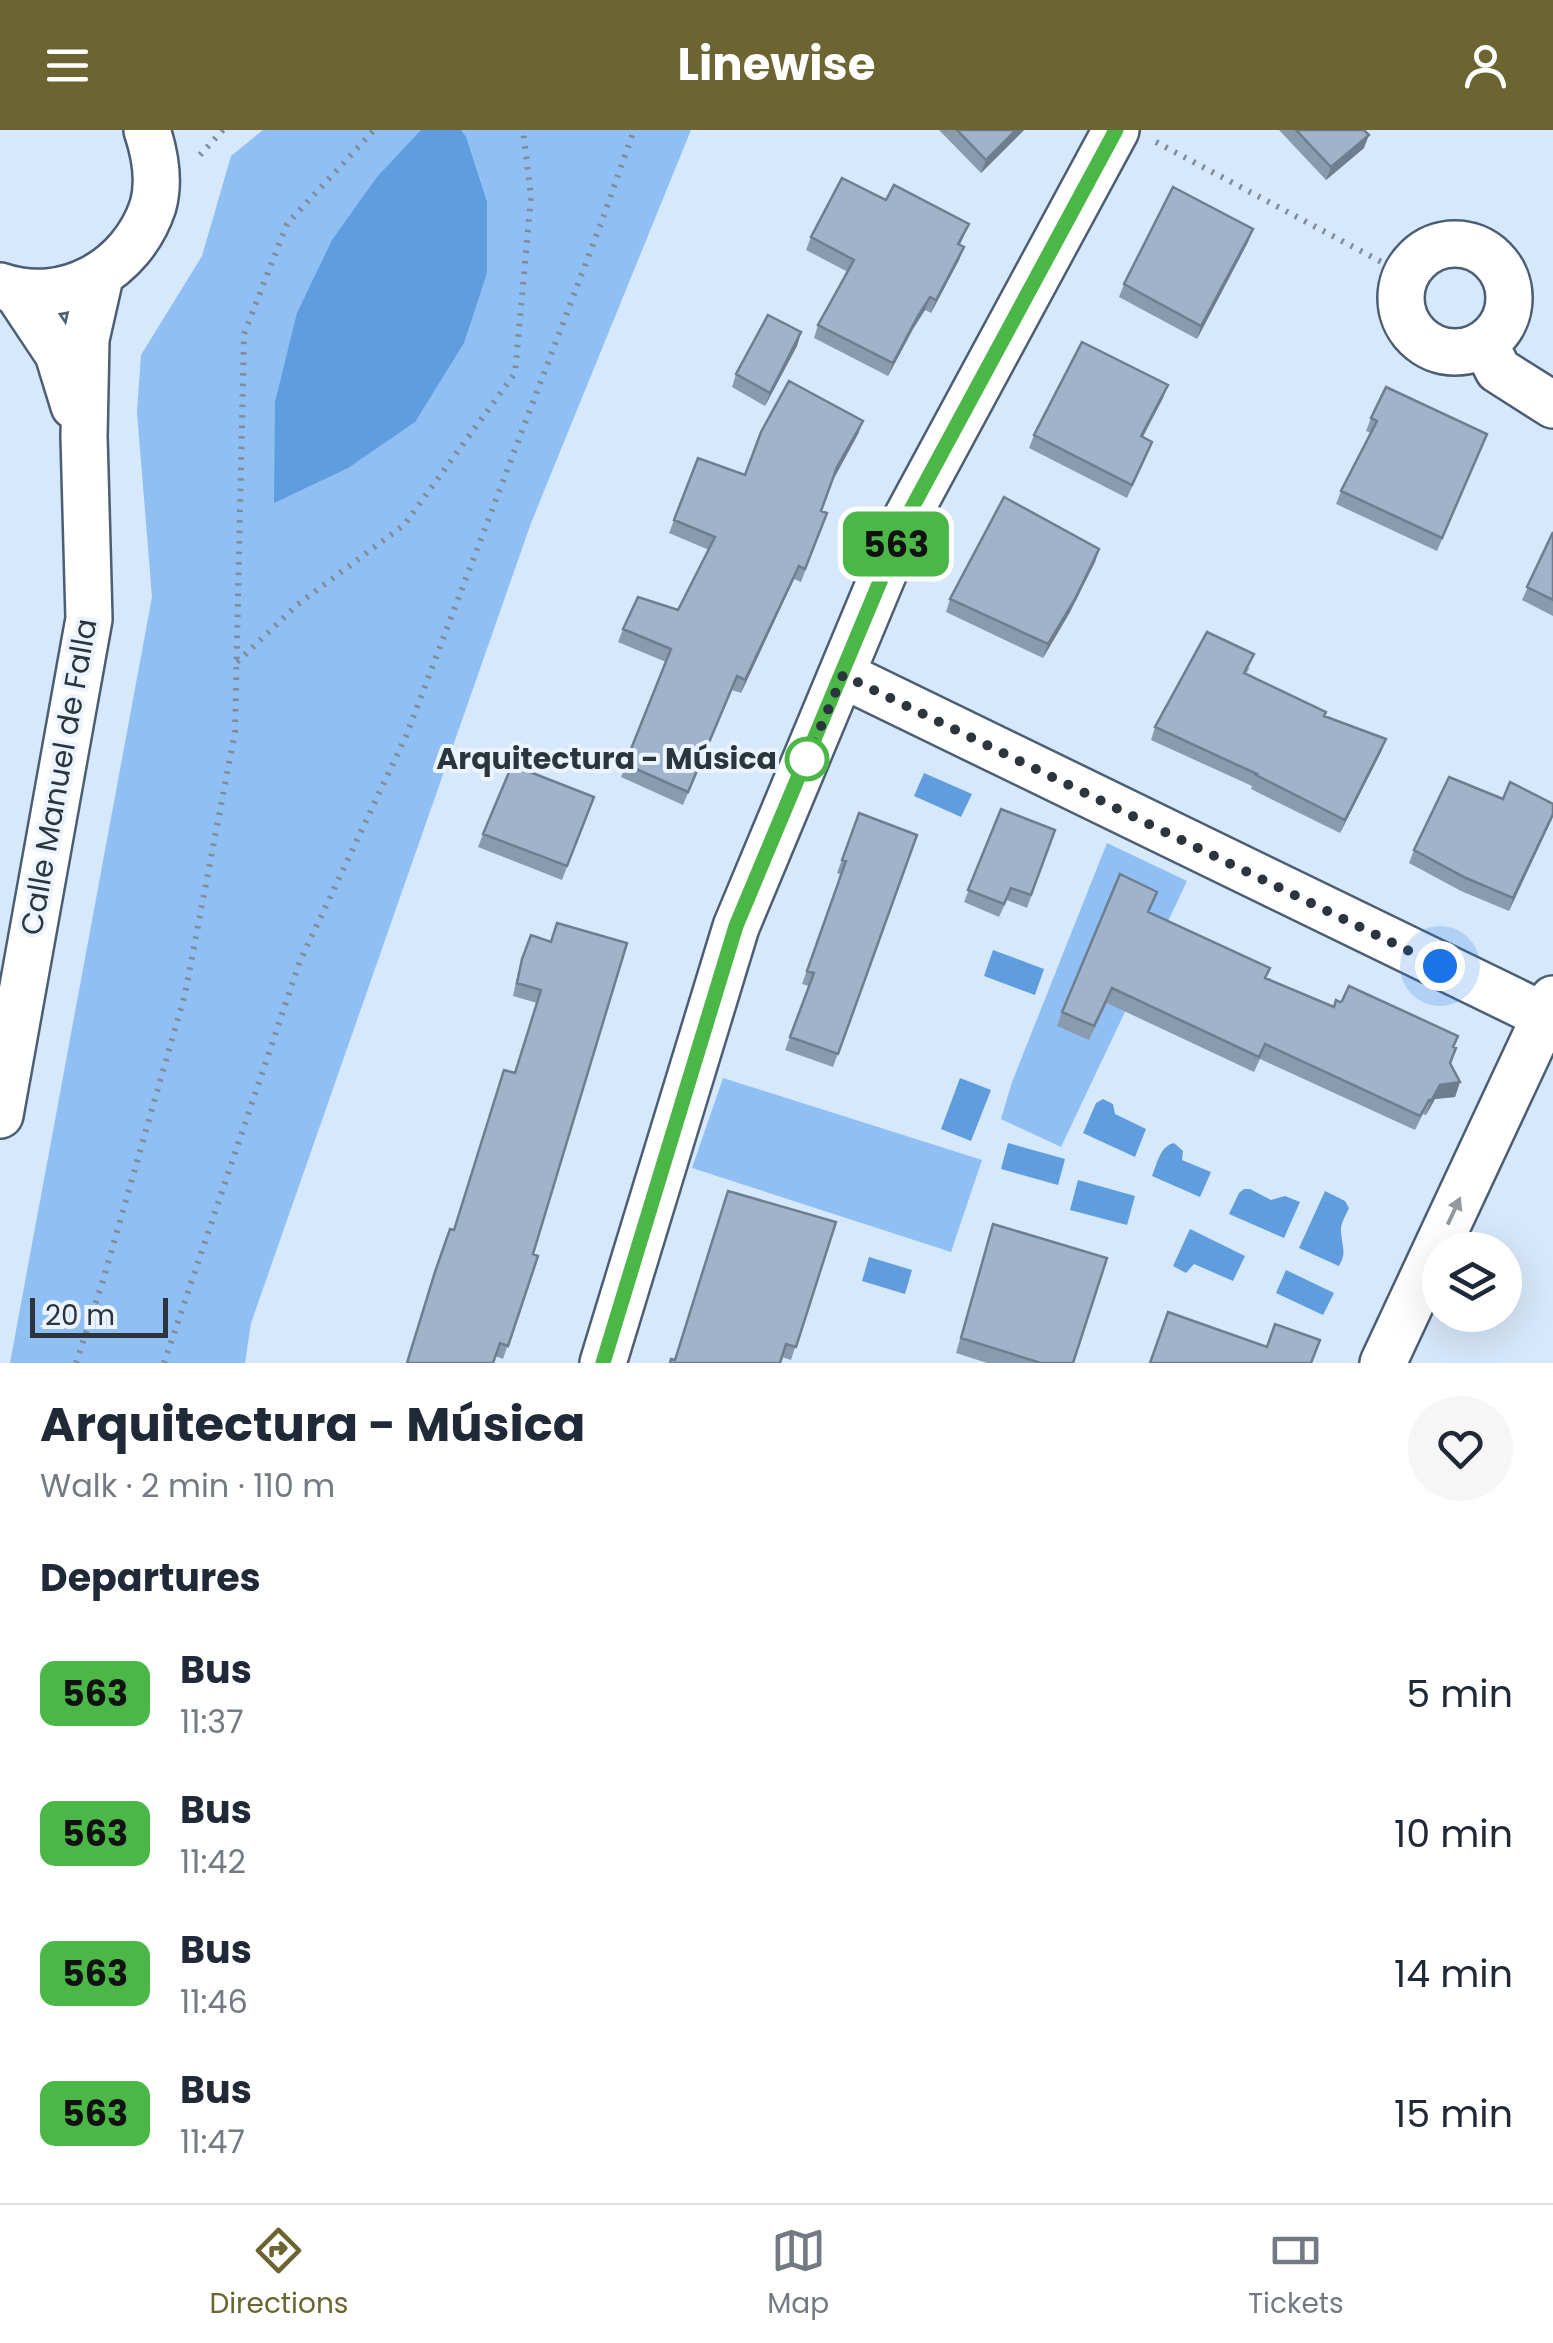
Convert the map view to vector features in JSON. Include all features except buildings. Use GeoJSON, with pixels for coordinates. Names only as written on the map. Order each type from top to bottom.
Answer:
{"type":"FeatureCollection","features":[{"type":"Feature","properties":{"kind":"street"},"geometry":{"type":"LineString","coordinates":[[603,1363],[736,926],[907,517],[1133,134]]}},
{"type":"Feature","properties":{"kind":"street"},"geometry":{"type":"LineString","coordinates":[[8,289],[44,293],[73,288],[100,276],[134,246],[154,204],[159,139]]}},
{"type":"Feature","properties":{"kind":"street"},"geometry":{"type":"LineString","coordinates":[[1452,244],[1470,246],[1485,253],[1507,280],[1507,315],[1498,332],[1485,344],[1468,351],[1448,352],[1429,346],[1413,332],[1404,315],[1401,294],[1406,275],[1419,258],[1436,248],[1452,244]]}},
{"type":"Feature","properties":{"kind":"street","name":"Calle Manuel de Falla"},"geometry":{"type":"LineString","coordinates":[[0,1115],[88,619],[86,339],[100,276]]}},
{"type":"Feature","properties":{"kind":"street","name":"Calle Manuel de Falla"},"geometry":{"type":"LineString","coordinates":[[8,289],[58,354],[84,436]]}},
{"type":"Feature","properties":{"kind":"street"},"geometry":{"type":"LineString","coordinates":[[1485,344],[1498,370],[1553,405]]}},
{"type":"Feature","properties":{"kind":"street"},"geometry":{"type":"LineString","coordinates":[[843,675],[1550,1012],[1384,1363]]}},
{"type":"Feature","properties":{"kind":"path"},"geometry":{"type":"LineString","coordinates":[[76,1363],[185,994],[235,732],[244,334],[287,224],[374,130]]}},
{"type":"Feature","properties":{"kind":"path"},"geometry":{"type":"LineString","coordinates":[[236,664],[297,604],[404,525],[515,373],[531,197],[523,130]]}},
{"type":"Feature","properties":{"kind":"path"},"geometry":{"type":"LineString","coordinates":[[164,1363],[300,961],[406,736],[634,130]]}},
{"type":"Feature","properties":{"kind":"path"},"geometry":{"type":"LineString","coordinates":[[1133,134],[1406,275]]}},
{"type":"Feature","properties":{"kind":"shaded area"},"geometry":{"type":"Polygon","coordinates":[[[263,130],[691,130],[531,523],[251,1323],[245,1363],[10,1363],[152,597],[137,412],[141,355],[202,256],[231,156],[263,130]]]}},
{"type":"Feature","properties":{"kind":"shaded area"},"geometry":{"type":"Polygon","coordinates":[[[421,130],[461,130],[487,202],[487,273],[464,343],[415,422],[348,468],[274,503],[275,402],[297,313],[332,240],[377,177],[421,130]]]}},
{"type":"Feature","properties":{"kind":"shaded area"},"geometry":{"type":"Polygon","coordinates":[[[924,773],[972,794],[961,817],[914,796],[924,773]]]}},
{"type":"Feature","properties":{"kind":"shaded area"},"geometry":{"type":"Polygon","coordinates":[[[1107,843],[1187,881],[1061,1147],[1001,1119],[1107,843]]]}},
{"type":"Feature","properties":{"kind":"shaded area"},"geometry":{"type":"Polygon","coordinates":[[[993,950],[1044,969],[1035,995],[984,976],[993,950]]]}},
{"type":"Feature","properties":{"kind":"shaded area"},"geometry":{"type":"Polygon","coordinates":[[[723,1078],[982,1160],[951,1252],[692,1168],[723,1078]]]}},
{"type":"Feature","properties":{"kind":"shaded area"},"geometry":{"type":"Polygon","coordinates":[[[960,1078],[991,1090],[971,1141],[941,1129],[960,1078]]]}},
{"type":"Feature","properties":{"kind":"shaded area"},"geometry":{"type":"Polygon","coordinates":[[[1103,1099],[1113,1104],[1115,1114],[1146,1129],[1135,1157],[1083,1133],[1096,1103],[1103,1099]]]}},
{"type":"Feature","properties":{"kind":"shaded area"},"geometry":{"type":"Polygon","coordinates":[[[1008,1143],[1065,1159],[1058,1185],[1001,1169],[1008,1143]]]}},
{"type":"Feature","properties":{"kind":"shaded area"},"geometry":{"type":"Polygon","coordinates":[[[1174,1143],[1183,1151],[1182,1160],[1211,1172],[1200,1197],[1152,1176],[1162,1152],[1174,1143]]]}},
{"type":"Feature","properties":{"kind":"shaded area"},"geometry":{"type":"Polygon","coordinates":[[[1078,1180],[1135,1196],[1127,1225],[1070,1210],[1078,1180]]]}},
{"type":"Feature","properties":{"kind":"shaded area"},"geometry":{"type":"Polygon","coordinates":[[[1244,1189],[1271,1200],[1285,1196],[1300,1202],[1284,1238],[1229,1214],[1244,1189]]]}},
{"type":"Feature","properties":{"kind":"shaded area"},"geometry":{"type":"Polygon","coordinates":[[[1325,1191],[1345,1201],[1349,1208],[1341,1226],[1343,1253],[1339,1266],[1299,1248],[1325,1191]]]}},
{"type":"Feature","properties":{"kind":"shaded area"},"geometry":{"type":"Polygon","coordinates":[[[1190,1229],[1245,1256],[1233,1281],[1194,1264],[1186,1273],[1173,1266],[1190,1229]]]}},
{"type":"Feature","properties":{"kind":"shaded area"},"geometry":{"type":"Polygon","coordinates":[[[869,1257],[912,1270],[905,1294],[862,1281],[869,1257]]]}},
{"type":"Feature","properties":{"kind":"shaded area"},"geometry":{"type":"Polygon","coordinates":[[[1286,1270],[1334,1293],[1323,1315],[1276,1293],[1286,1270]]]}},
{"type":"Feature","properties":{"kind":"bus line","name":"563"},"geometry":{"type":"LineString","coordinates":[[603,1363],[736,926],[907,517],[1116,130]]}},
{"type":"Feature","properties":{"kind":"place","name":"Arquitectura - Música"},"geometry":{"type":"Point","coordinates":[807,759]}},
{"type":"Feature","properties":{"kind":"route"},"geometry":{"type":"LineString","coordinates":[[807,759],[843,675],[1440,966]]}}]}
